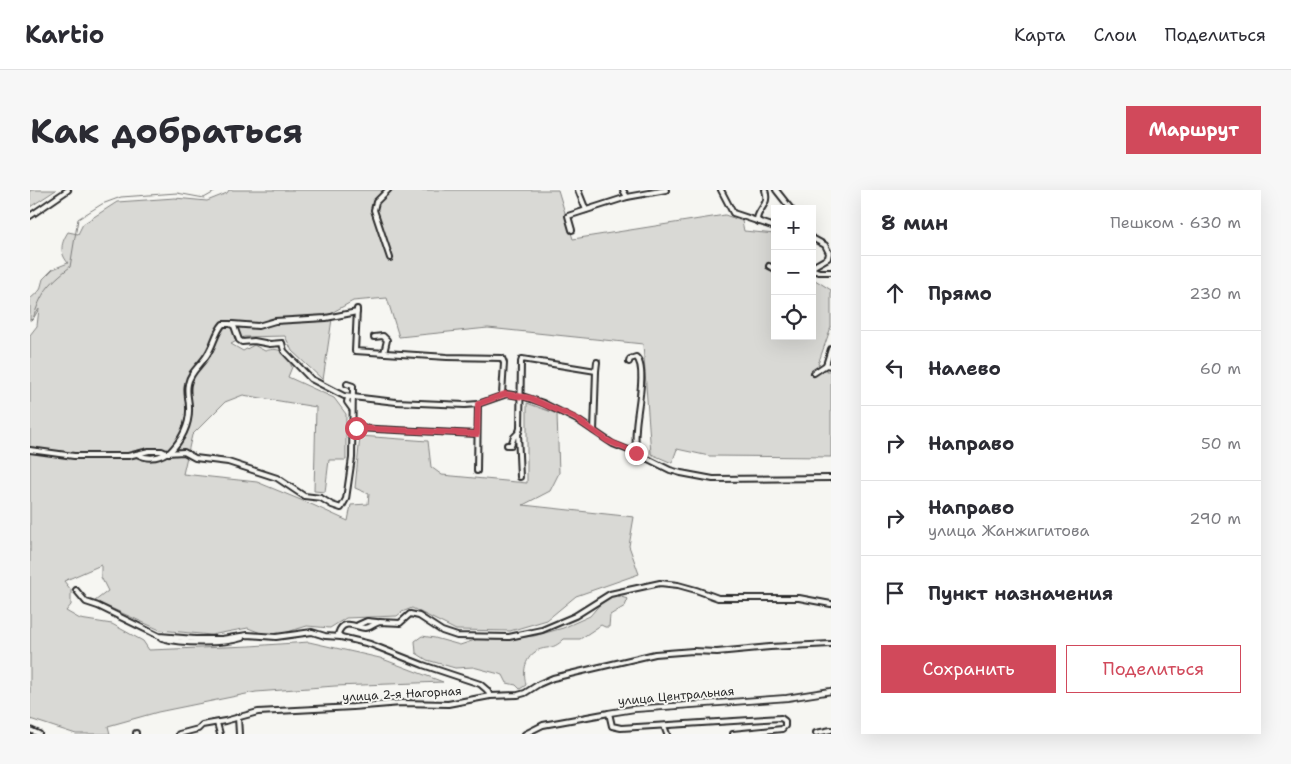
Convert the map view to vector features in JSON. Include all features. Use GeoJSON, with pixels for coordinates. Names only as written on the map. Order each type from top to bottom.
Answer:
{"type":"FeatureCollection","features":[{"type":"Feature","properties":{"kind":"street"},"geometry":{"type":"LineString","coordinates":[[30,216],[68,190]]}},
{"type":"Feature","properties":{"kind":"street"},"geometry":{"type":"LineString","coordinates":[[388,190],[376,202],[374,210],[390,258]]}},
{"type":"Feature","properties":{"kind":"street"},"geometry":{"type":"LineString","coordinates":[[578,190],[586,210]]}},
{"type":"Feature","properties":{"kind":"street"},"geometry":{"type":"LineString","coordinates":[[624,190],[627,197]]}},
{"type":"Feature","properties":{"kind":"street"},"geometry":{"type":"LineString","coordinates":[[572,230],[568,216],[627,197],[666,190]]}},
{"type":"Feature","properties":{"kind":"street"},"geometry":{"type":"LineString","coordinates":[[721,190],[733,213],[771,226]]}},
{"type":"Feature","properties":{"kind":"street"},"geometry":{"type":"LineString","coordinates":[[759,222],[757,215],[764,207],[766,201],[765,190]]}},
{"type":"Feature","properties":{"kind":"street"},"geometry":{"type":"LineString","coordinates":[[776,190],[788,205]]}},
{"type":"Feature","properties":{"kind":"street"},"geometry":{"type":"LineString","coordinates":[[816,240],[825,245],[829,254],[828,258],[816,265]]}},
{"type":"Feature","properties":{"kind":"street"},"geometry":{"type":"LineString","coordinates":[[816,271],[831,272]]}},
{"type":"Feature","properties":{"kind":"street"},"geometry":{"type":"LineString","coordinates":[[168,453],[187,428],[189,378],[208,355],[217,331],[223,324],[258,326],[275,321],[326,318],[357,310],[355,351],[447,357],[502,358],[504,363],[502,394]]}},
{"type":"Feature","properties":{"kind":"street"},"geometry":{"type":"LineString","coordinates":[[230,324],[234,326],[239,340],[242,342],[254,340],[270,344],[282,343],[284,351],[314,382],[352,398],[396,402],[478,404],[502,394],[520,396],[575,418],[608,441],[670,470],[707,478],[831,478]]}},
{"type":"Feature","properties":{"kind":"street"},"geometry":{"type":"LineString","coordinates":[[374,336],[383,336],[387,340],[384,352]]}},
{"type":"Feature","properties":{"kind":"street"},"geometry":{"type":"LineString","coordinates":[[814,373],[826,365],[831,349]]}},
{"type":"Feature","properties":{"kind":"street"},"geometry":{"type":"LineString","coordinates":[[629,362],[631,358],[636,357],[640,362],[641,378],[636,429],[636,453]]}},
{"type":"Feature","properties":{"kind":"street"},"geometry":{"type":"LineString","coordinates":[[520,477],[518,433],[520,428],[522,359],[596,371]]}},
{"type":"Feature","properties":{"kind":"street"},"geometry":{"type":"LineString","coordinates":[[594,431],[597,362]]}},
{"type":"Feature","properties":{"kind":"street"},"geometry":{"type":"LineString","coordinates":[[826,365],[831,366]]}},
{"type":"Feature","properties":{"kind":"street"},"geometry":{"type":"LineString","coordinates":[[30,450],[74,456],[137,454],[149,451],[184,452],[195,458],[240,465],[277,478],[304,496],[321,498],[332,506],[341,508],[346,499],[352,458],[353,386],[347,384]]}},
{"type":"Feature","properties":{"kind":"street"},"geometry":{"type":"LineString","coordinates":[[477,471],[478,404]]}},
{"type":"Feature","properties":{"kind":"street"},"geometry":{"type":"LineString","coordinates":[[352,426],[356,428],[477,434]]}},
{"type":"Feature","properties":{"kind":"street"},"geometry":{"type":"LineString","coordinates":[[507,444],[511,445],[514,436],[518,433]]}},
{"type":"Feature","properties":{"kind":"street"},"geometry":{"type":"LineString","coordinates":[[341,637],[338,634],[339,630],[345,625],[354,624],[366,628],[378,623],[400,623],[410,614],[419,616],[442,631],[457,636],[509,637],[534,633],[575,616],[610,594],[664,583],[696,590],[718,598],[800,598],[831,604]]}},
{"type":"Feature","properties":{"kind":"street"},"geometry":{"type":"LineString","coordinates":[[76,590],[86,602],[158,635],[195,639],[222,639],[247,635],[276,638],[312,632],[325,636],[341,637],[370,644],[423,665],[480,684],[487,690],[490,696]]}},
{"type":"Feature","properties":{"kind":"street","name":"улица 2-я Нагорная"},"geometry":{"type":"LineString","coordinates":[[179,734],[198,729],[202,725],[264,712],[401,703],[448,704],[490,696],[522,694],[553,678],[655,654],[693,651],[717,652],[831,644]]}},
{"type":"Feature","properties":{"kind":"street","name":"улица Центральная"},"geometry":{"type":"LineString","coordinates":[[525,734],[544,725],[634,709],[787,698],[831,691]]}},
{"type":"Feature","properties":{"kind":"street"},"geometry":{"type":"LineString","coordinates":[[609,713],[611,724],[614,727],[664,726],[781,718],[785,721],[785,726],[782,729],[733,734]]}},
{"type":"Feature","properties":{"kind":"street"},"geometry":{"type":"LineString","coordinates":[[238,717],[239,734]]}},
{"type":"Feature","properties":{"kind":"street"},"geometry":{"type":"LineString","coordinates":[[217,723],[220,734]]}},
{"type":"Feature","properties":{"kind":"street"},"geometry":{"type":"LineString","coordinates":[[664,726],[667,734]]}},
{"type":"Feature","properties":{"kind":"street"},"geometry":{"type":"LineString","coordinates":[[30,730],[39,734]]}},
{"type":"Feature","properties":{"kind":"street"},"geometry":{"type":"LineString","coordinates":[[816,733],[831,730]]}},
{"type":"Feature","properties":{"kind":"shaded area"},"geometry":{"type":"Polygon","coordinates":[[[30,190],[56,190],[30,207],[30,190]]]}},
{"type":"Feature","properties":{"kind":"shaded area"},"geometry":{"type":"Polygon","coordinates":[[[229,190],[558,190],[573,239],[725,215],[742,221],[744,231],[771,234],[771,340],[816,340],[816,281],[831,290],[831,327],[818,364],[827,371],[831,371],[831,457],[709,456],[677,449],[672,463],[651,454],[643,344],[488,328],[399,337],[387,298],[353,301],[333,312],[323,380],[292,351],[285,336],[244,337],[231,344],[243,351],[254,345],[265,351],[279,350],[292,367],[288,377],[334,398],[346,414],[346,460],[329,460],[325,492],[314,491],[316,407],[243,395],[225,402],[192,435],[183,474],[257,482],[348,521],[351,505],[368,504],[369,494],[355,488],[360,436],[428,441],[431,467],[442,475],[527,483],[527,403],[557,414],[559,473],[550,491],[523,505],[634,517],[629,546],[639,574],[576,596],[547,620],[510,631],[456,630],[412,608],[397,616],[346,618],[330,628],[307,626],[271,637],[248,628],[211,635],[160,630],[95,601],[108,591],[101,577],[101,565],[64,581],[71,590],[71,605],[66,611],[80,619],[112,624],[143,641],[149,650],[309,642],[380,658],[443,682],[335,686],[256,692],[158,712],[108,726],[110,734],[76,734],[30,719],[30,335],[37,326],[39,309],[33,319],[30,320],[30,299],[40,290],[43,279],[53,269],[68,263],[63,255],[62,248],[68,232],[78,234],[83,224],[117,202],[175,198],[207,201],[227,193],[229,190]]]}},
{"type":"Feature","properties":{"kind":"shaded area"},"geometry":{"type":"Polygon","coordinates":[[[614,595],[628,599],[625,606],[610,615],[609,627],[601,625],[580,639],[564,639],[555,646],[535,652],[531,655],[525,667],[526,685],[520,689],[516,685],[507,683],[503,675],[473,667],[455,668],[427,660],[416,653],[415,641],[422,636],[460,645],[478,639],[497,640],[534,636],[563,628],[590,616],[601,603],[614,595]]]}},
{"type":"Feature","properties":{"kind":"waterway"},"geometry":{"type":"LineString","coordinates":[[30,320],[33,319],[46,290],[70,267],[78,219],[102,204],[121,197],[177,193],[204,198],[218,190]]}},
{"type":"Feature","properties":{"kind":"route"},"geometry":{"type":"LineString","coordinates":[[356,428],[477,434],[478,404],[502,394],[507,394],[530,398],[543,403],[579,421],[613,444],[636,453]]}}]}
